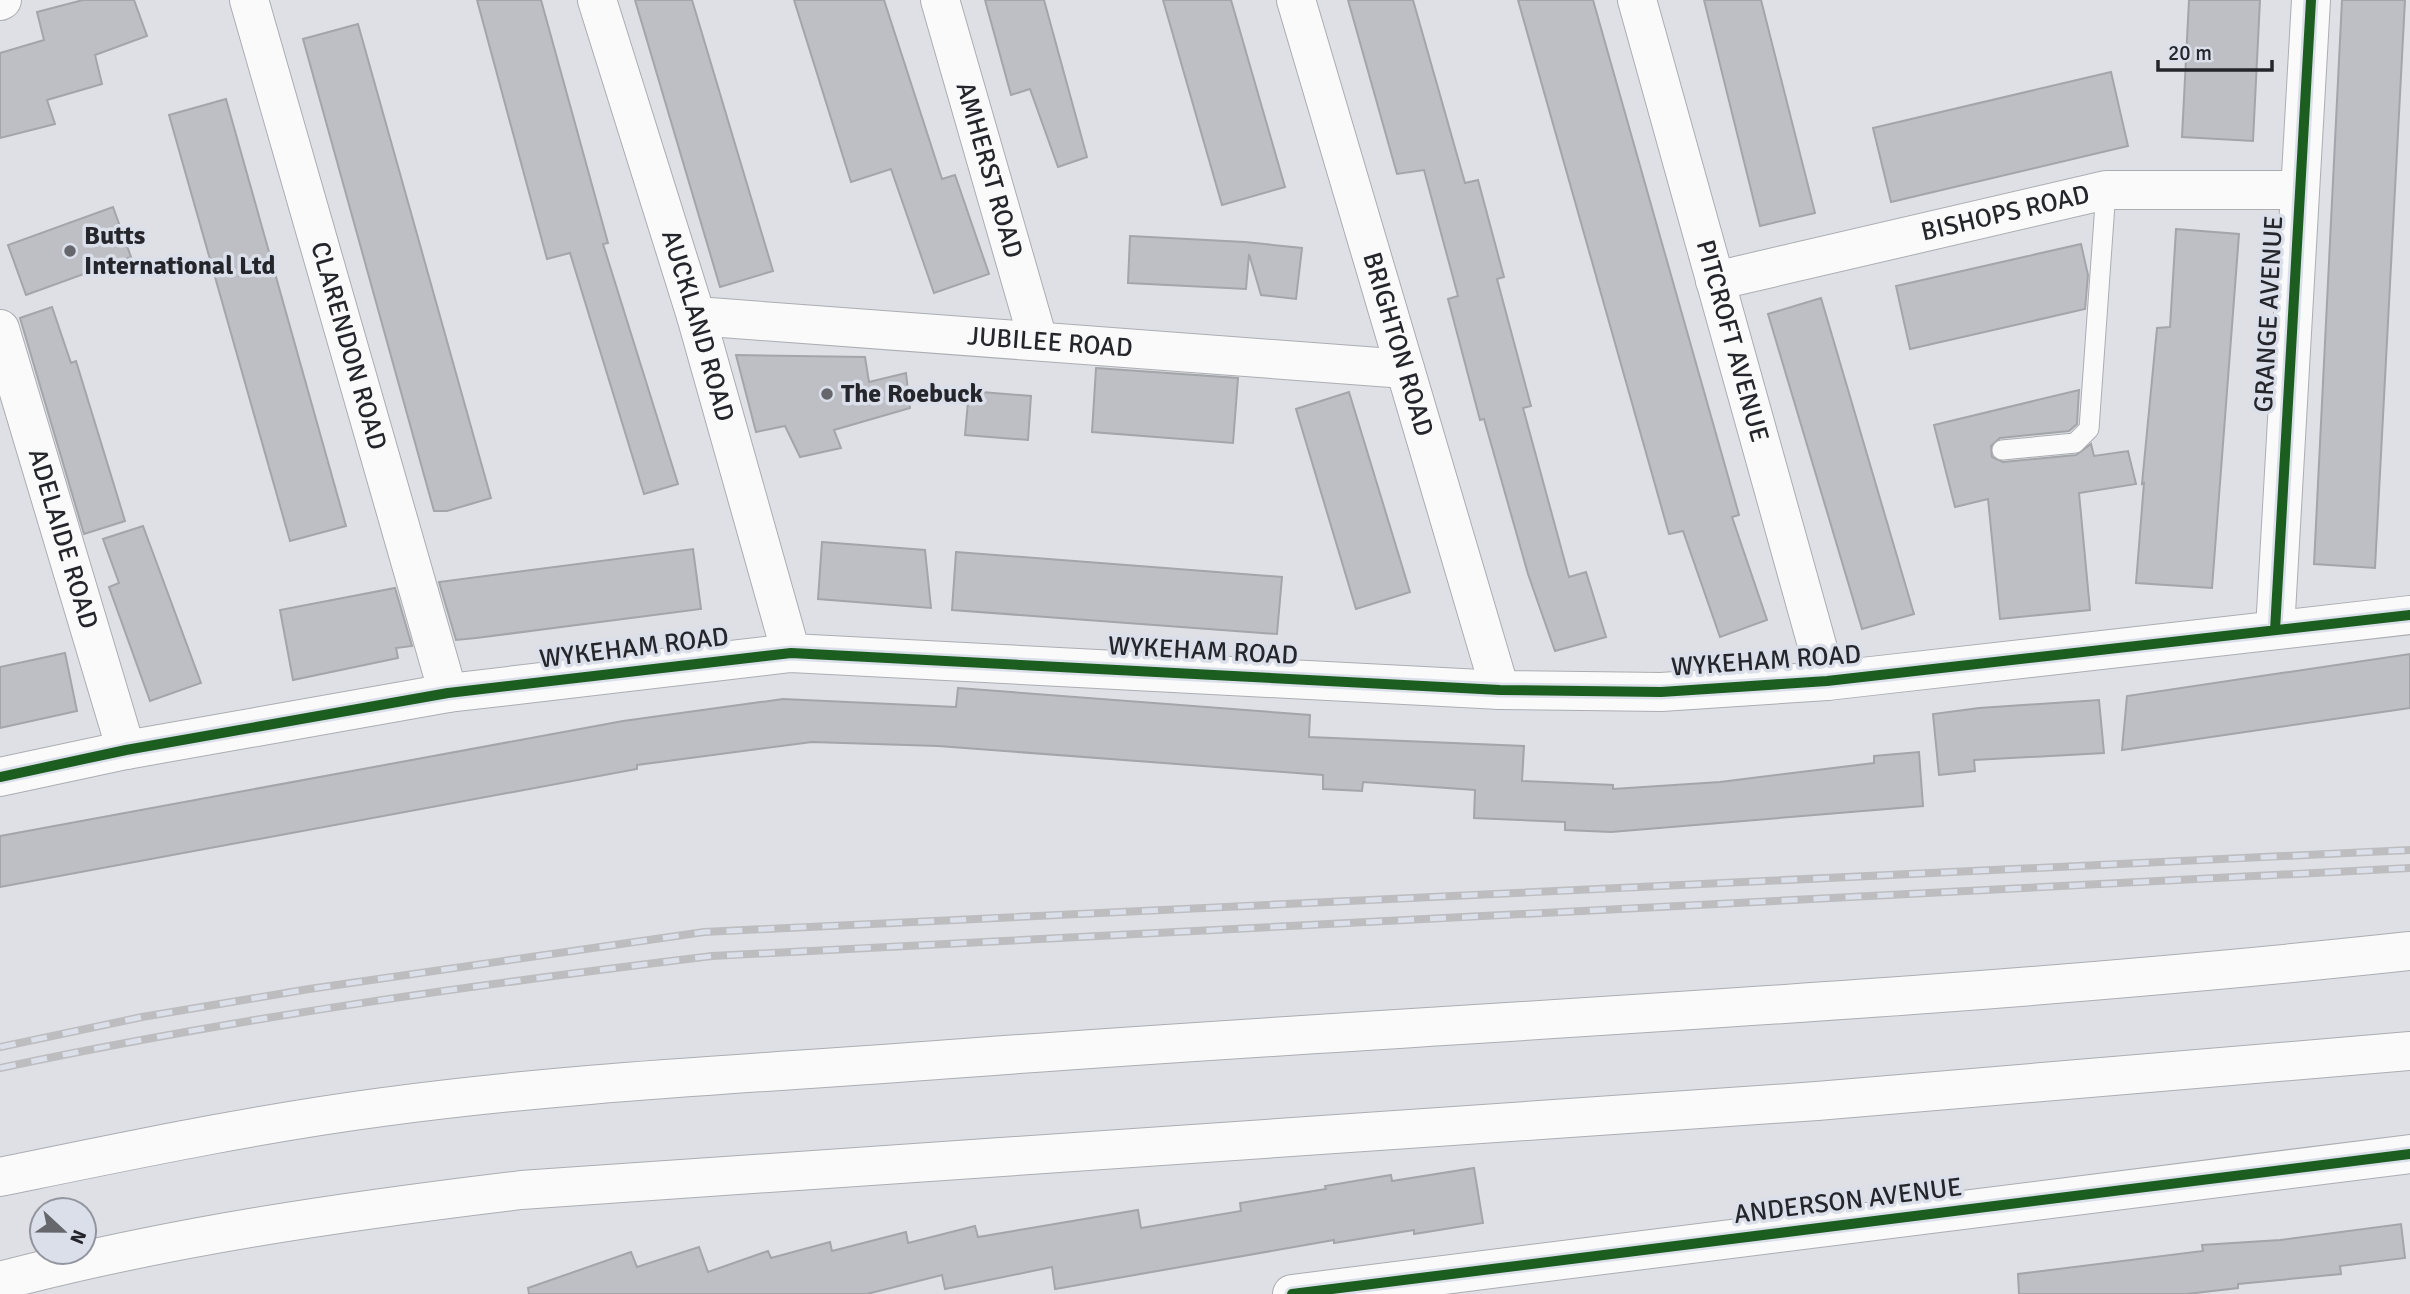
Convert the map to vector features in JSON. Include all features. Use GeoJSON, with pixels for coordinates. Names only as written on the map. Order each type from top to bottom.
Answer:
{"type":"FeatureCollection","features":[{"type":"Feature","properties":{"kind":"street","name":"CLARENDON ROAD"},"geometry":{"type":"LineString","coordinates":[[249,0],[448,693]]}},
{"type":"Feature","properties":{"kind":"street","name":"AUCKLAND ROAD"},"geometry":{"type":"LineString","coordinates":[[597,0],[696,316],[791,653]]}},
{"type":"Feature","properties":{"kind":"street","name":"AMHERST ROAD"},"geometry":{"type":"LineString","coordinates":[[940,0],[1038,340]]}},
{"type":"Feature","properties":{"kind":"street","name":"BRIGHTON ROAD"},"geometry":{"type":"LineString","coordinates":[[1296,0],[1500,690]]}},
{"type":"Feature","properties":{"kind":"street","name":"PITCROFT AVENUE"},"geometry":{"type":"LineString","coordinates":[[1637,0],[1827,681]]}},
{"type":"Feature","properties":{"kind":"street","name":"GRANGE AVENUE"},"geometry":{"type":"LineString","coordinates":[[2275,630],[2311,0]]}},
{"type":"Feature","properties":{"kind":"street","name":"BISHOPS ROAD"},"geometry":{"type":"LineString","coordinates":[[1715,281],[2106,190],[2299,190]]}},
{"type":"Feature","properties":{"kind":"street","name":"JUBILEE ROAD"},"geometry":{"type":"LineString","coordinates":[[696,316],[1405,369]]}},
{"type":"Feature","properties":{"kind":"street","name":"ADELAIDE ROAD"},"geometry":{"type":"LineString","coordinates":[[0,328],[126,750]]}},
{"type":"Feature","properties":{"kind":"street","name":"WYKEHAM ROAD"},"geometry":{"type":"LineString","coordinates":[[0,777],[126,750],[448,693],[791,653],[1500,690],[1661,692],[1827,681],[2410,615]]}},
{"type":"Feature","properties":{"kind":"street"},"geometry":{"type":"LineString","coordinates":[[0,1177],[234,1130],[381,1107],[519,1091],[1104,1048],[1971,991],[2263,967],[2410,951]]}},
{"type":"Feature","properties":{"kind":"street"},"geometry":{"type":"LineString","coordinates":[[0,1281],[230,1231],[355,1210],[521,1190],[1803,1102],[2410,1051]]}},
{"type":"Feature","properties":{"kind":"street","name":"ANDERSON AVENUE"},"geometry":{"type":"LineString","coordinates":[[1292,1294],[2410,1154]]}},
{"type":"Feature","properties":{"kind":"lane"},"geometry":{"type":"LineString","coordinates":[[2002,450],[2075,443],[2089,429],[2106,190]]}},
{"type":"Feature","properties":{"kind":"building"},"geometry":{"type":"Polygon","coordinates":[[[83,0],[134,0],[147,36],[95,55],[102,84],[47,100],[55,124],[0,138],[0,53],[44,40],[37,12],[83,0]]]}},
{"type":"Feature","properties":{"kind":"building"},"geometry":{"type":"Polygon","coordinates":[[[477,0],[541,0],[608,243],[603,244],[678,484],[644,494],[570,253],[547,259],[477,0]]]}},
{"type":"Feature","properties":{"kind":"building"},"geometry":{"type":"Polygon","coordinates":[[[635,0],[692,0],[773,271],[720,287],[635,0]]]}},
{"type":"Feature","properties":{"kind":"building"},"geometry":{"type":"Polygon","coordinates":[[[794,0],[884,0],[942,179],[955,175],[989,274],[934,293],[891,169],[851,182],[794,0]]]}},
{"type":"Feature","properties":{"kind":"building"},"geometry":{"type":"Polygon","coordinates":[[[985,0],[1044,0],[1087,157],[1058,167],[1030,89],[1011,95],[985,0]]]}},
{"type":"Feature","properties":{"kind":"building"},"geometry":{"type":"Polygon","coordinates":[[[1163,0],[1231,0],[1285,187],[1222,205],[1163,0]]]}},
{"type":"Feature","properties":{"kind":"building"},"geometry":{"type":"Polygon","coordinates":[[[1348,0],[1413,0],[1465,183],[1478,180],[1504,277],[1497,279],[1531,406],[1523,408],[1569,577],[1586,572],[1606,637],[1555,651],[1528,574],[1484,419],[1480,420],[1448,299],[1458,296],[1424,170],[1397,174],[1348,0]]]}},
{"type":"Feature","properties":{"kind":"building"},"geometry":{"type":"Polygon","coordinates":[[[1518,0],[1593,0],[1739,515],[1732,517],[1767,620],[1720,637],[1683,531],[1669,534],[1518,0]]]}},
{"type":"Feature","properties":{"kind":"building"},"geometry":{"type":"Polygon","coordinates":[[[1704,0],[1761,0],[1815,213],[1760,226],[1704,0]]]}},
{"type":"Feature","properties":{"kind":"building"},"geometry":{"type":"Polygon","coordinates":[[[2189,0],[2260,0],[2253,141],[2182,137],[2189,0]]]}},
{"type":"Feature","properties":{"kind":"building"},"geometry":{"type":"Polygon","coordinates":[[[2342,0],[2405,0],[2375,568],[2314,564],[2342,0]]]}},
{"type":"Feature","properties":{"kind":"building"},"geometry":{"type":"Polygon","coordinates":[[[358,24],[491,498],[447,511],[434,511],[303,39],[358,24]]]}},
{"type":"Feature","properties":{"kind":"building"},"geometry":{"type":"Polygon","coordinates":[[[2111,72],[2128,146],[1891,202],[1873,128],[2111,72]]]}},
{"type":"Feature","properties":{"kind":"building"},"geometry":{"type":"Polygon","coordinates":[[[226,99],[346,526],[290,541],[169,115],[226,99]]]}},
{"type":"Feature","properties":{"kind":"building","name":"Butts International Ltd"},"geometry":{"type":"Polygon","coordinates":[[[113,207],[131,257],[26,295],[8,245],[113,207]]]}},
{"type":"Feature","properties":{"kind":"building"},"geometry":{"type":"Polygon","coordinates":[[[2176,229],[2239,234],[2212,588],[2136,583],[2144,483],[2142,484],[2157,328],[2170,327],[2176,229]]]}},
{"type":"Feature","properties":{"kind":"building"},"geometry":{"type":"Polygon","coordinates":[[[1130,236],[1302,248],[1296,299],[1261,295],[1249,254],[1246,289],[1128,283],[1130,236]]]}},
{"type":"Feature","properties":{"kind":"building"},"geometry":{"type":"Polygon","coordinates":[[[2081,244],[2088,275],[2085,309],[1910,349],[1896,286],[2081,244]]]}},
{"type":"Feature","properties":{"kind":"building"},"geometry":{"type":"Polygon","coordinates":[[[1821,298],[1914,614],[1862,629],[1768,314],[1821,298]]]}},
{"type":"Feature","properties":{"kind":"building"},"geometry":{"type":"Polygon","coordinates":[[[52,307],[71,363],[76,361],[125,521],[84,534],[20,318],[52,307]]]}},
{"type":"Feature","properties":{"kind":"building","name":"The Roebuck"},"geometry":{"type":"Polygon","coordinates":[[[736,355],[865,357],[869,382],[906,373],[910,408],[834,430],[841,448],[800,457],[785,426],[756,432],[736,355]]]}},
{"type":"Feature","properties":{"kind":"building"},"geometry":{"type":"Polygon","coordinates":[[[1096,368],[1238,378],[1233,443],[1092,432],[1096,368]]]}},
{"type":"Feature","properties":{"kind":"building"},"geometry":{"type":"Polygon","coordinates":[[[2079,390],[2077,424],[2069,431],[2000,438],[1991,446],[1992,457],[2003,462],[2076,455],[2091,444],[2094,456],[2128,451],[2136,484],[2079,493],[2090,610],[2000,619],[1988,499],[1955,507],[1934,425],[2079,390]]]}},
{"type":"Feature","properties":{"kind":"building"},"geometry":{"type":"Polygon","coordinates":[[[969,391],[1031,396],[1028,440],[965,435],[969,391]]]}},
{"type":"Feature","properties":{"kind":"building"},"geometry":{"type":"Polygon","coordinates":[[[1349,392],[1410,592],[1356,609],[1296,409],[1349,392]]]}},
{"type":"Feature","properties":{"kind":"building"},"geometry":{"type":"Polygon","coordinates":[[[143,526],[201,683],[150,701],[109,587],[119,583],[103,539],[143,526]]]}},
{"type":"Feature","properties":{"kind":"building"},"geometry":{"type":"Polygon","coordinates":[[[822,542],[925,550],[931,608],[818,599],[822,542]]]}},
{"type":"Feature","properties":{"kind":"building"},"geometry":{"type":"Polygon","coordinates":[[[693,549],[701,609],[456,640],[439,582],[693,549]]]}},
{"type":"Feature","properties":{"kind":"building"},"geometry":{"type":"Polygon","coordinates":[[[956,552],[1282,577],[1277,634],[952,610],[956,552]]]}},
{"type":"Feature","properties":{"kind":"building"},"geometry":{"type":"Polygon","coordinates":[[[395,588],[412,646],[396,648],[398,658],[293,680],[280,610],[395,588]]]}},
{"type":"Feature","properties":{"kind":"building"},"geometry":{"type":"Polygon","coordinates":[[[65,653],[77,711],[0,728],[0,667],[65,653]]]}},
{"type":"Feature","properties":{"kind":"building"},"geometry":{"type":"Polygon","coordinates":[[[2410,654],[2410,708],[2122,750],[2127,696],[2410,654]]]}},
{"type":"Feature","properties":{"kind":"building"},"geometry":{"type":"Polygon","coordinates":[[[958,688],[1310,715],[1309,737],[1524,746],[1522,781],[1613,785],[1613,789],[1720,782],[1874,763],[1874,756],[1919,752],[1923,806],[1611,832],[1565,830],[1565,822],[1474,818],[1475,790],[1363,782],[1362,791],[1323,789],[1323,775],[938,746],[812,742],[637,765],[637,769],[0,887],[0,836],[623,721],[783,699],[956,707],[958,688]]]}},
{"type":"Feature","properties":{"kind":"building"},"geometry":{"type":"Polygon","coordinates":[[[2099,700],[2104,753],[1974,760],[1975,771],[1939,775],[1933,714],[1979,708],[2099,700]]]}},
{"type":"Feature","properties":{"kind":"building"},"geometry":{"type":"Polygon","coordinates":[[[1474,1168],[1483,1223],[1414,1234],[1414,1230],[1334,1243],[1334,1240],[1055,1289],[1052,1267],[945,1289],[942,1275],[867,1294],[529,1294],[528,1288],[631,1252],[637,1267],[699,1247],[708,1272],[768,1251],[771,1258],[830,1242],[832,1251],[906,1232],[908,1243],[975,1226],[978,1237],[1138,1210],[1141,1228],[1241,1211],[1240,1203],[1326,1189],[1325,1186],[1391,1175],[1392,1181],[1474,1168]]]}},
{"type":"Feature","properties":{"kind":"building"},"geometry":{"type":"Polygon","coordinates":[[[2401,1224],[2405,1258],[2340,1266],[2341,1274],[2238,1284],[2238,1288],[2187,1294],[2019,1294],[2018,1274],[2203,1251],[2202,1245],[2280,1240],[2401,1224]]]}},
{"type":"Feature","properties":{"kind":"railway"},"geometry":{"type":"LineString","coordinates":[[0,1047],[142,1017],[309,989],[704,932],[2410,850]]}},
{"type":"Feature","properties":{"kind":"railway"},"geometry":{"type":"LineString","coordinates":[[0,1068],[177,1033],[354,1004],[712,956],[2410,868]]}},
{"type":"Feature","properties":{"kind":"cycle path"},"geometry":{"type":"LineString","coordinates":[[2275,630],[2311,0]]}},
{"type":"Feature","properties":{"kind":"cycle path"},"geometry":{"type":"LineString","coordinates":[[0,777],[126,750],[448,693],[791,653],[1500,690],[1661,692],[1827,681],[2410,615]]}},
{"type":"Feature","properties":{"kind":"cycle path"},"geometry":{"type":"LineString","coordinates":[[1292,1294],[2410,1154]]}},
{"type":"Feature","properties":{"kind":"place","name":"Butts International Ltd"},"geometry":{"type":"Point","coordinates":[70,251]}},
{"type":"Feature","properties":{"kind":"place","name":"The Roebuck"},"geometry":{"type":"Point","coordinates":[827,394]}}]}
